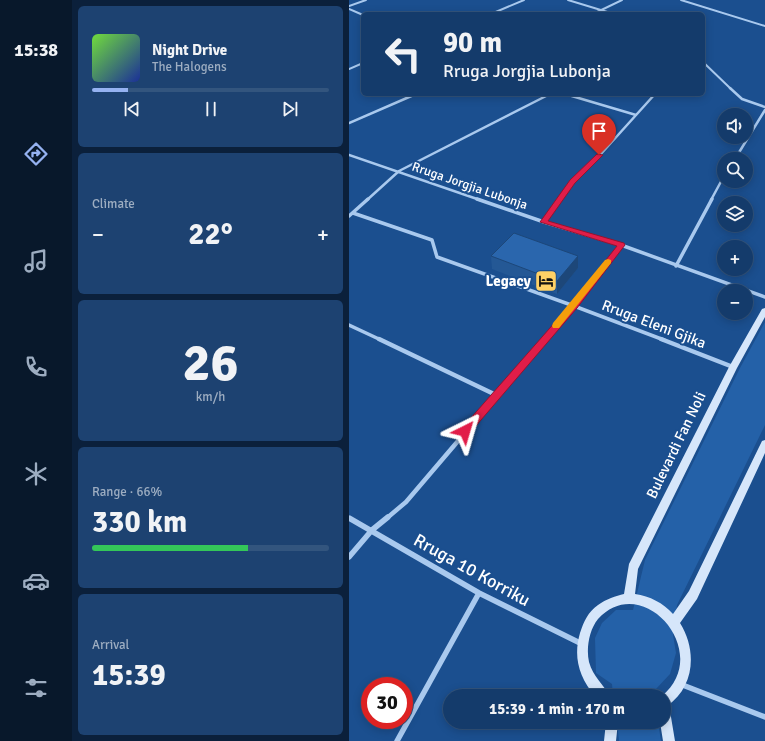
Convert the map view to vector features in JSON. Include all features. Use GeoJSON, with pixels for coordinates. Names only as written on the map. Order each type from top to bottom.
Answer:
{"type":"FeatureCollection","features":[{"type":"Feature","properties":{"kind":"main road","name":"Bulevardi Fan Noli"},"geometry":{"type":"LineString","coordinates":[[629,598],[633,568],[733,366],[765,311]]}},
{"type":"Feature","properties":{"kind":"main road"},"geometry":{"type":"LineString","coordinates":[[675,623],[693,595],[765,444]]}},
{"type":"Feature","properties":{"kind":"main road"},"geometry":{"type":"LineString","coordinates":[[597,689],[586,672],[583,658],[582,644],[590,620],[607,604],[629,598],[647,601],[662,610],[675,623],[682,637],[686,653],[685,669],[680,684],[671,697]]}},
{"type":"Feature","properties":{"kind":"main road"},"geometry":{"type":"LineString","coordinates":[[610,741],[611,729]]}},
{"type":"Feature","properties":{"kind":"main road"},"geometry":{"type":"LineString","coordinates":[[667,729],[669,741]]}},
{"type":"Feature","properties":{"kind":"street"},"geometry":{"type":"LineString","coordinates":[[349,6],[366,0]]}},
{"type":"Feature","properties":{"kind":"street"},"geometry":{"type":"LineString","coordinates":[[496,12],[524,0]]}},
{"type":"Feature","properties":{"kind":"street"},"geometry":{"type":"LineString","coordinates":[[567,0],[608,12]]}},
{"type":"Feature","properties":{"kind":"street"},"geometry":{"type":"LineString","coordinates":[[597,12],[623,0]]}},
{"type":"Feature","properties":{"kind":"street"},"geometry":{"type":"LineString","coordinates":[[681,0],[764,26]]}},
{"type":"Feature","properties":{"kind":"street"},"geometry":{"type":"LineString","coordinates":[[349,9],[361,14]]}},
{"type":"Feature","properties":{"kind":"street"},"geometry":{"type":"LineString","coordinates":[[349,69],[361,64]]}},
{"type":"Feature","properties":{"kind":"street"},"geometry":{"type":"LineString","coordinates":[[705,64],[742,99],[765,108],[739,152]]}},
{"type":"Feature","properties":{"kind":"street"},"geometry":{"type":"LineString","coordinates":[[349,123],[411,96]]}},
{"type":"Feature","properties":{"kind":"street"},"geometry":{"type":"LineString","coordinates":[[349,216],[399,171],[546,96]]}},
{"type":"Feature","properties":{"kind":"street"},"geometry":{"type":"LineString","coordinates":[[572,96],[636,115]]}},
{"type":"Feature","properties":{"kind":"street"},"geometry":{"type":"LineString","coordinates":[[544,222],[572,181],[653,96]]}},
{"type":"Feature","properties":{"kind":"street","name":"Rruga Jorgjia Lubonja"},"geometry":{"type":"LineString","coordinates":[[349,155],[544,222],[621,245],[765,297]]}},
{"type":"Feature","properties":{"kind":"street"},"geometry":{"type":"LineString","coordinates":[[676,266],[718,188]]}},
{"type":"Feature","properties":{"kind":"street","name":"Rruga Eleni Gjika"},"geometry":{"type":"LineString","coordinates":[[353,212],[432,240],[437,257],[574,306],[733,366]]}},
{"type":"Feature","properties":{"kind":"street"},"geometry":{"type":"LineString","coordinates":[[349,557],[372,530],[406,502],[496,395],[574,306],[621,245]]}},
{"type":"Feature","properties":{"kind":"street"},"geometry":{"type":"LineString","coordinates":[[349,325],[496,395]]}},
{"type":"Feature","properties":{"kind":"street","name":"Rruga 10 Korriku"},"geometry":{"type":"LineString","coordinates":[[349,518],[479,593],[582,644]]}},
{"type":"Feature","properties":{"kind":"street"},"geometry":{"type":"LineString","coordinates":[[397,741],[479,593]]}},
{"type":"Feature","properties":{"kind":"street"},"geometry":{"type":"LineString","coordinates":[[680,684],[765,717]]}},
{"type":"Feature","properties":{"kind":"shaded area"},"geometry":{"type":"Polygon","coordinates":[[[765,322],[765,425],[677,605],[673,635],[676,653],[670,674],[656,689],[612,689],[612,684],[596,673],[595,638],[602,623],[616,610],[633,610],[645,560],[740,368],[765,322]]]}},
{"type":"Feature","properties":{"kind":"shaded area"},"geometry":{"type":"Polygon","coordinates":[[[618,729],[659,729],[661,741],[619,741],[618,729]]]}},
{"type":"Feature","properties":{"kind":"building"},"geometry":{"type":"Polygon","coordinates":[[[514,233],[578,256],[557,281],[491,256],[514,233]]]}},
{"type":"Feature","properties":{"kind":"slow traffic"},"geometry":{"type":"LineString","coordinates":[[556,326],[574,306],[608,262]]}},
{"type":"Feature","properties":{"kind":"place","name":"Legacy"},"geometry":{"type":"Point","coordinates":[546,281]}},
{"type":"Feature","properties":{"kind":"route"},"geometry":{"type":"LineString","coordinates":[[465,431],[574,306],[621,245],[544,222],[572,181],[599,155]]}}]}
